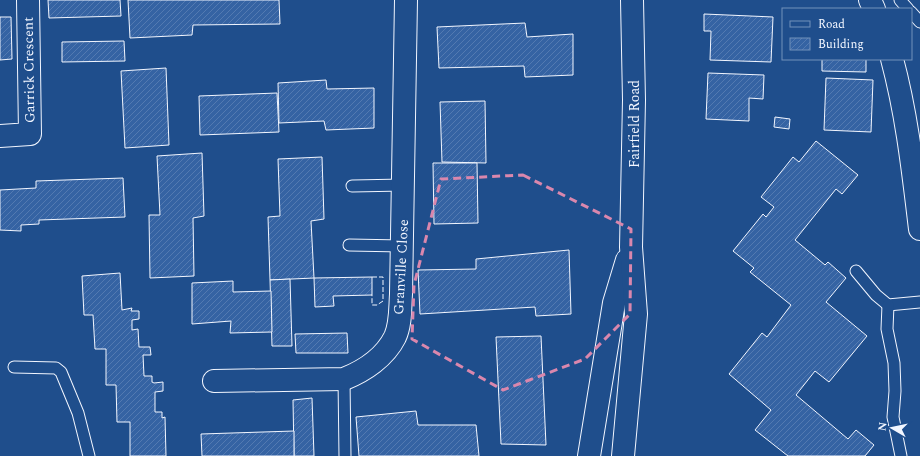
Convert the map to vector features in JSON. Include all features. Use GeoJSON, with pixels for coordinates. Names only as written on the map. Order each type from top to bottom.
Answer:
{"type":"FeatureCollection","features":[{"type":"Feature","properties":{"kind":"main road","name":"Garrick Crescent"},"geometry":{"type":"LineString","coordinates":[[0,136],[30,134],[28,0]]}},
{"type":"Feature","properties":{"kind":"main road","name":"Granville Close"},"geometry":{"type":"LineString","coordinates":[[214,381],[344,379],[355,375],[374,362],[395,336],[400,314],[403,246],[406,0]]}},
{"type":"Feature","properties":{"kind":"main road","name":"Fairfield Road"},"geometry":{"type":"LineString","coordinates":[[623,456],[636,314],[631,247],[634,100],[632,0]]}},
{"type":"Feature","properties":{"kind":"main road"},"geometry":{"type":"LineString","coordinates":[[892,60],[909,133],[920,229]]}},
{"type":"Feature","properties":{"kind":"main road","name":"Fairfield Road"},"geometry":{"type":"LineString","coordinates":[[589,456],[614,303],[631,247]]}},
{"type":"Feature","properties":{"kind":"lane"},"geometry":{"type":"LineString","coordinates":[[900,0],[907,8]]}},
{"type":"Feature","properties":{"kind":"lane"},"geometry":{"type":"LineString","coordinates":[[912,13],[920,22]]}},
{"type":"Feature","properties":{"kind":"lane"},"geometry":{"type":"LineString","coordinates":[[352,186],[404,185]]}},
{"type":"Feature","properties":{"kind":"lane"},"geometry":{"type":"LineString","coordinates":[[349,245],[403,246]]}},
{"type":"Feature","properties":{"kind":"lane"},"geometry":{"type":"LineString","coordinates":[[856,271],[876,295],[888,305],[920,302]]}},
{"type":"Feature","properties":{"kind":"lane"},"geometry":{"type":"LineString","coordinates":[[888,305],[887,329],[894,363],[895,390],[893,417],[901,456]]}},
{"type":"Feature","properties":{"kind":"lane"},"geometry":{"type":"LineString","coordinates":[[14,367],[56,368],[62,372],[78,414],[89,456]]}},
{"type":"Feature","properties":{"kind":"lane"},"geometry":{"type":"LineString","coordinates":[[344,379],[345,456]]}},
{"type":"Feature","properties":{"kind":"highlighted area"},"geometry":{"type":"Polygon","coordinates":[[[523,175],[631,229],[630,314],[585,359],[503,390],[412,339],[414,285],[441,179],[523,175]]]}},
{"type":"Feature","properties":{"kind":"building"},"geometry":{"type":"Polygon","coordinates":[[[48,0],[120,0],[121,16],[49,18],[48,0]]]}},
{"type":"Feature","properties":{"kind":"building"},"geometry":{"type":"Polygon","coordinates":[[[128,0],[279,0],[280,24],[193,25],[192,35],[130,38],[128,0]]]}},
{"type":"Feature","properties":{"kind":"building"},"geometry":{"type":"Polygon","coordinates":[[[704,14],[773,17],[771,62],[710,60],[711,31],[704,31],[704,14]]]}},
{"type":"Feature","properties":{"kind":"building"},"geometry":{"type":"Polygon","coordinates":[[[0,17],[11,17],[12,59],[0,60],[0,17]]]}},
{"type":"Feature","properties":{"kind":"building"},"geometry":{"type":"Polygon","coordinates":[[[525,23],[527,37],[573,34],[573,75],[525,77],[524,66],[439,68],[437,27],[525,23]]]}},
{"type":"Feature","properties":{"kind":"building"},"geometry":{"type":"Polygon","coordinates":[[[124,41],[125,61],[62,62],[62,42],[124,41]]]}},
{"type":"Feature","properties":{"kind":"building"},"geometry":{"type":"Polygon","coordinates":[[[822,60],[866,60],[866,72],[822,71],[822,60]]]}},
{"type":"Feature","properties":{"kind":"building"},"geometry":{"type":"Polygon","coordinates":[[[166,68],[169,145],[125,148],[121,71],[166,68]]]}},
{"type":"Feature","properties":{"kind":"building"},"geometry":{"type":"Polygon","coordinates":[[[708,73],[764,75],[763,99],[749,98],[749,121],[706,119],[708,73]]]}},
{"type":"Feature","properties":{"kind":"building"},"geometry":{"type":"Polygon","coordinates":[[[826,78],[873,80],[871,132],[824,130],[826,78]]]}},
{"type":"Feature","properties":{"kind":"building"},"geometry":{"type":"Polygon","coordinates":[[[326,80],[327,89],[374,88],[374,128],[326,130],[324,121],[279,123],[278,83],[326,80]]]}},
{"type":"Feature","properties":{"kind":"building"},"geometry":{"type":"Polygon","coordinates":[[[277,93],[279,132],[200,135],[199,96],[277,93]]]}},
{"type":"Feature","properties":{"kind":"building"},"geometry":{"type":"Polygon","coordinates":[[[485,101],[486,163],[442,162],[440,102],[485,101]]]}},
{"type":"Feature","properties":{"kind":"building"},"geometry":{"type":"Polygon","coordinates":[[[775,117],[790,119],[789,129],[774,127],[775,117]]]}},
{"type":"Feature","properties":{"kind":"building"},"geometry":{"type":"Polygon","coordinates":[[[816,141],[858,175],[842,194],[836,189],[795,240],[825,265],[828,262],[846,278],[826,302],[867,336],[829,382],[815,371],[796,395],[848,439],[856,430],[874,445],[865,456],[788,456],[755,430],[771,410],[729,374],[762,333],[767,337],[791,305],[750,272],[754,268],[733,251],[763,214],[766,217],[774,207],[761,197],[793,157],[799,162],[816,141]]]}},
{"type":"Feature","properties":{"kind":"building"},"geometry":{"type":"Polygon","coordinates":[[[202,153],[204,216],[193,218],[194,276],[150,278],[149,215],[160,215],[157,156],[202,153]]]}},
{"type":"Feature","properties":{"kind":"building"},"geometry":{"type":"Polygon","coordinates":[[[322,157],[324,219],[311,221],[314,278],[270,280],[268,217],[280,216],[278,159],[322,157]]]}},
{"type":"Feature","properties":{"kind":"building"},"geometry":{"type":"Polygon","coordinates":[[[433,163],[477,163],[478,223],[434,224],[433,163]]]}},
{"type":"Feature","properties":{"kind":"building"},"geometry":{"type":"Polygon","coordinates":[[[123,178],[125,217],[39,220],[39,224],[21,225],[21,231],[0,230],[0,190],[36,188],[36,181],[123,178]]]}},
{"type":"Feature","properties":{"kind":"building"},"geometry":{"type":"Polygon","coordinates":[[[569,250],[571,314],[536,316],[535,307],[420,314],[418,270],[476,269],[476,259],[569,250]]]}},
{"type":"Feature","properties":{"kind":"building"},"geometry":{"type":"Polygon","coordinates":[[[120,273],[122,310],[132,308],[131,311],[139,311],[139,319],[132,320],[132,330],[138,329],[139,347],[150,347],[151,355],[143,355],[144,376],[152,376],[152,382],[154,383],[163,382],[163,391],[155,392],[155,412],[162,412],[162,418],[165,417],[166,456],[130,456],[130,422],[117,422],[116,385],[106,385],[106,349],[95,349],[93,315],[84,315],[82,276],[120,273]]]}},
{"type":"Feature","properties":{"kind":"building"},"geometry":{"type":"Polygon","coordinates":[[[372,277],[372,295],[333,296],[334,306],[315,307],[314,278],[372,277]]]}},
{"type":"Feature","properties":{"kind":"building"},"geometry":{"type":"Polygon","coordinates":[[[290,279],[292,346],[272,346],[270,280],[290,279]]]}},
{"type":"Feature","properties":{"kind":"building"},"geometry":{"type":"Polygon","coordinates":[[[233,281],[233,292],[271,291],[272,332],[230,333],[231,321],[192,324],[192,283],[233,281]]]}},
{"type":"Feature","properties":{"kind":"building"},"geometry":{"type":"Polygon","coordinates":[[[347,333],[348,353],[296,353],[295,334],[347,333]]]}},
{"type":"Feature","properties":{"kind":"building"},"geometry":{"type":"Polygon","coordinates":[[[541,336],[546,445],[501,444],[496,337],[541,336]]]}},
{"type":"Feature","properties":{"kind":"building"},"geometry":{"type":"Polygon","coordinates":[[[312,398],[314,456],[294,456],[293,400],[312,398]]]}},
{"type":"Feature","properties":{"kind":"building"},"geometry":{"type":"Polygon","coordinates":[[[416,411],[418,425],[476,425],[479,456],[359,456],[356,417],[416,411]]]}},
{"type":"Feature","properties":{"kind":"building"},"geometry":{"type":"Polygon","coordinates":[[[294,431],[294,456],[202,456],[201,434],[294,431]]]}},
{"type":"Feature","properties":{"kind":"fence"},"geometry":{"type":"LineString","coordinates":[[372,277],[383,277],[383,301],[377,305],[372,305],[372,295]]}}]}
